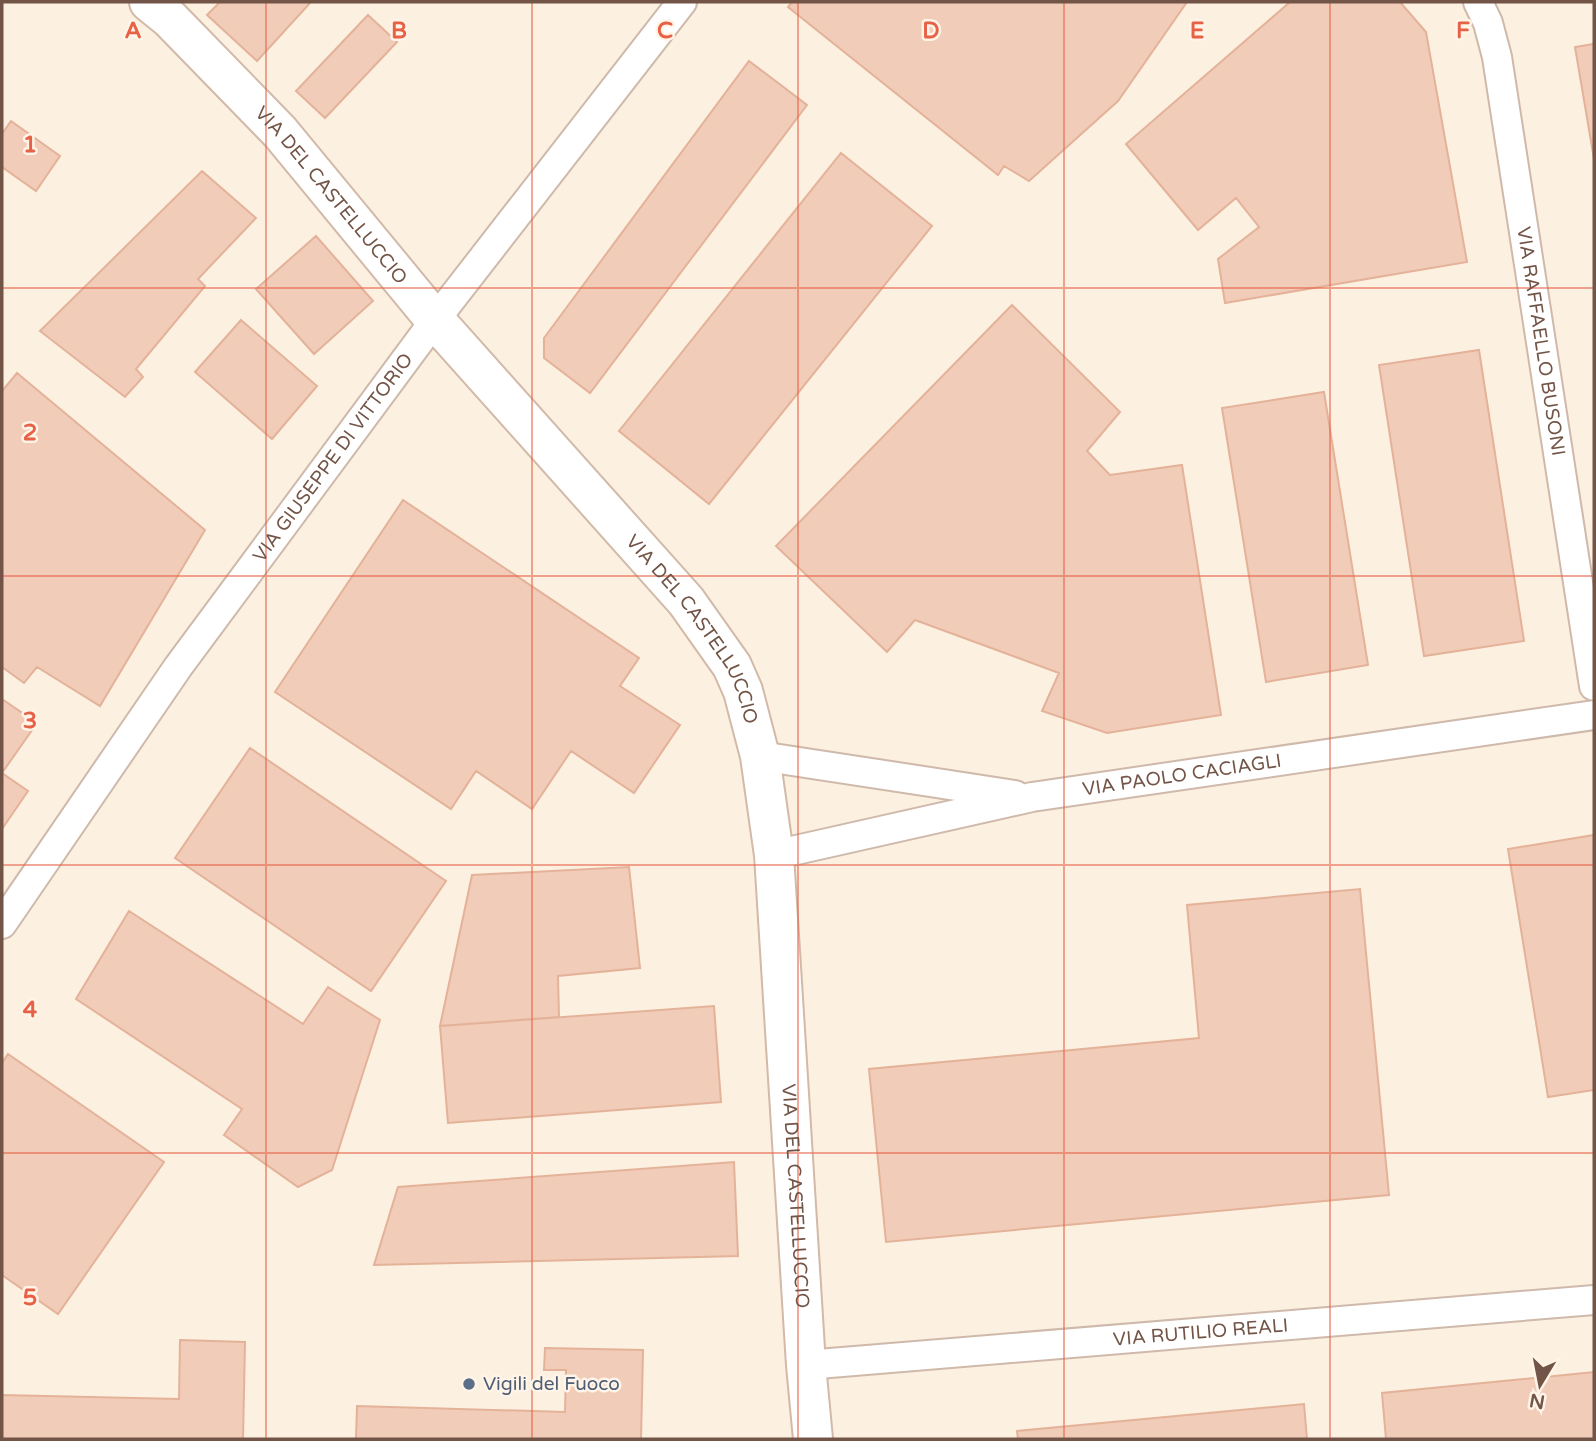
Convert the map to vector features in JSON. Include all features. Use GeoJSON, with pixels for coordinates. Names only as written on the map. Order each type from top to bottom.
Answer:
{"type":"FeatureCollection","features":[{"type":"Feature","properties":{"kind":"street","name":"VIA DEL CASTELLUCCIO"},"geometry":{"type":"LineString","coordinates":[[149,2],[170,19],[280,132],[435,320],[687,601],[732,666],[743,691],[760,757],[774,855],[813,1439]]}},
{"type":"Feature","properties":{"kind":"street","name":"VIA GIUSEPPE DI VITTORIO"},"geometry":{"type":"LineString","coordinates":[[2,924],[178,667],[435,320],[682,2]]}},
{"type":"Feature","properties":{"kind":"street","name":"VIA RAFFAELLO BUSONI"},"geometry":{"type":"LineString","coordinates":[[1478,2],[1488,23],[1497,57],[1594,686]]}},
{"type":"Feature","properties":{"kind":"street","name":"VIA PAOLO CACIAGLI"},"geometry":{"type":"LineString","coordinates":[[774,855],[1032,797],[1594,715]]}},
{"type":"Feature","properties":{"kind":"street"},"geometry":{"type":"LineString","coordinates":[[760,757],[1032,797]]}},
{"type":"Feature","properties":{"kind":"street","name":"VIA RUTILIO REALI"},"geometry":{"type":"LineString","coordinates":[[806,1365],[1594,1300]]}},
{"type":"Feature","properties":{"kind":"building"},"geometry":{"type":"Polygon","coordinates":[[[220,2],[311,2],[257,61],[207,15],[220,2]]]}},
{"type":"Feature","properties":{"kind":"building"},"geometry":{"type":"Polygon","coordinates":[[[792,2],[1187,2],[1118,101],[1029,181],[1004,166],[998,175],[788,7],[792,2]]]}},
{"type":"Feature","properties":{"kind":"building"},"geometry":{"type":"Polygon","coordinates":[[[1290,2],[1400,2],[1426,32],[1467,262],[1225,303],[1218,259],[1259,227],[1236,198],[1198,230],[1126,144],[1290,2]]]}},
{"type":"Feature","properties":{"kind":"building"},"geometry":{"type":"Polygon","coordinates":[[[368,15],[397,42],[325,118],[296,91],[368,15]]]}},
{"type":"Feature","properties":{"kind":"building"},"geometry":{"type":"Polygon","coordinates":[[[1594,44],[1594,159],[1575,47],[1594,44]]]}},
{"type":"Feature","properties":{"kind":"building"},"geometry":{"type":"Polygon","coordinates":[[[749,61],[807,105],[590,393],[544,358],[544,338],[749,61]]]}},
{"type":"Feature","properties":{"kind":"building"},"geometry":{"type":"Polygon","coordinates":[[[11,121],[60,156],[36,191],[2,167],[2,134],[11,121]]]}},
{"type":"Feature","properties":{"kind":"building"},"geometry":{"type":"Polygon","coordinates":[[[841,153],[932,226],[709,504],[619,431],[841,153]]]}},
{"type":"Feature","properties":{"kind":"building"},"geometry":{"type":"Polygon","coordinates":[[[202,171],[256,218],[198,279],[205,286],[136,369],[143,377],[125,397],[40,331],[202,171]]]}},
{"type":"Feature","properties":{"kind":"building"},"geometry":{"type":"Polygon","coordinates":[[[316,236],[373,301],[314,354],[256,289],[316,236]]]}},
{"type":"Feature","properties":{"kind":"building"},"geometry":{"type":"Polygon","coordinates":[[[1012,305],[1120,412],[1087,451],[1110,475],[1182,465],[1221,715],[1107,733],[1042,711],[1059,673],[915,620],[887,652],[776,546],[1012,305]]]}},
{"type":"Feature","properties":{"kind":"building"},"geometry":{"type":"Polygon","coordinates":[[[241,320],[317,386],[272,439],[195,372],[241,320]]]}},
{"type":"Feature","properties":{"kind":"building"},"geometry":{"type":"Polygon","coordinates":[[[1479,350],[1524,641],[1424,656],[1379,365],[1479,350]]]}},
{"type":"Feature","properties":{"kind":"building"},"geometry":{"type":"Polygon","coordinates":[[[17,373],[205,530],[100,706],[37,667],[24,683],[2,667],[2,391],[17,373]]]}},
{"type":"Feature","properties":{"kind":"building"},"geometry":{"type":"Polygon","coordinates":[[[1324,392],[1368,665],[1266,682],[1222,408],[1324,392]]]}},
{"type":"Feature","properties":{"kind":"building"},"geometry":{"type":"Polygon","coordinates":[[[403,500],[639,658],[620,686],[680,725],[634,793],[571,751],[532,809],[476,771],[451,809],[275,692],[403,500]]]}},
{"type":"Feature","properties":{"kind":"building"},"geometry":{"type":"Polygon","coordinates":[[[2,699],[37,723],[2,773],[2,699]]]}},
{"type":"Feature","properties":{"kind":"building"},"geometry":{"type":"Polygon","coordinates":[[[250,748],[446,881],[371,991],[175,858],[250,748]]]}},
{"type":"Feature","properties":{"kind":"building"},"geometry":{"type":"Polygon","coordinates":[[[2,773],[28,791],[2,829],[2,773]]]}},
{"type":"Feature","properties":{"kind":"building"},"geometry":{"type":"Polygon","coordinates":[[[1594,835],[1594,1090],[1548,1097],[1508,849],[1594,835]]]}},
{"type":"Feature","properties":{"kind":"building"},"geometry":{"type":"Polygon","coordinates":[[[629,867],[640,968],[558,976],[559,1017],[440,1026],[472,875],[629,867]]]}},
{"type":"Feature","properties":{"kind":"building"},"geometry":{"type":"Polygon","coordinates":[[[1360,889],[1389,1195],[886,1242],[869,1069],[1199,1038],[1187,905],[1360,889]]]}},
{"type":"Feature","properties":{"kind":"building"},"geometry":{"type":"Polygon","coordinates":[[[129,911],[303,1024],[328,987],[380,1020],[332,1170],[298,1187],[224,1135],[242,1109],[76,999],[129,911]]]}},
{"type":"Feature","properties":{"kind":"building"},"geometry":{"type":"Polygon","coordinates":[[[714,1006],[721,1102],[448,1123],[440,1026],[714,1006]]]}},
{"type":"Feature","properties":{"kind":"building"},"geometry":{"type":"Polygon","coordinates":[[[8,1054],[164,1162],[58,1314],[2,1275],[2,1063],[8,1054]]]}},
{"type":"Feature","properties":{"kind":"building"},"geometry":{"type":"Polygon","coordinates":[[[734,1162],[738,1256],[374,1265],[398,1187],[734,1162]]]}},
{"type":"Feature","properties":{"kind":"building"},"geometry":{"type":"Polygon","coordinates":[[[180,1340],[245,1342],[243,1439],[2,1439],[2,1395],[179,1399],[180,1340]]]}},
{"type":"Feature","properties":{"kind":"building"},"geometry":{"type":"Polygon","coordinates":[[[545,1348],[643,1350],[641,1439],[356,1439],[357,1406],[565,1412],[566,1370],[544,1370],[545,1348]]]}},
{"type":"Feature","properties":{"kind":"building"},"geometry":{"type":"Polygon","coordinates":[[[1594,1372],[1594,1439],[1386,1439],[1382,1393],[1594,1372]]]}},
{"type":"Feature","properties":{"kind":"building"},"geometry":{"type":"Polygon","coordinates":[[[1304,1404],[1307,1439],[1018,1439],[1017,1431],[1304,1404]]]}},
{"type":"Feature","properties":{"kind":"place","name":"Vigili del Fuoco"},"geometry":{"type":"Point","coordinates":[469,1384]}}]}
